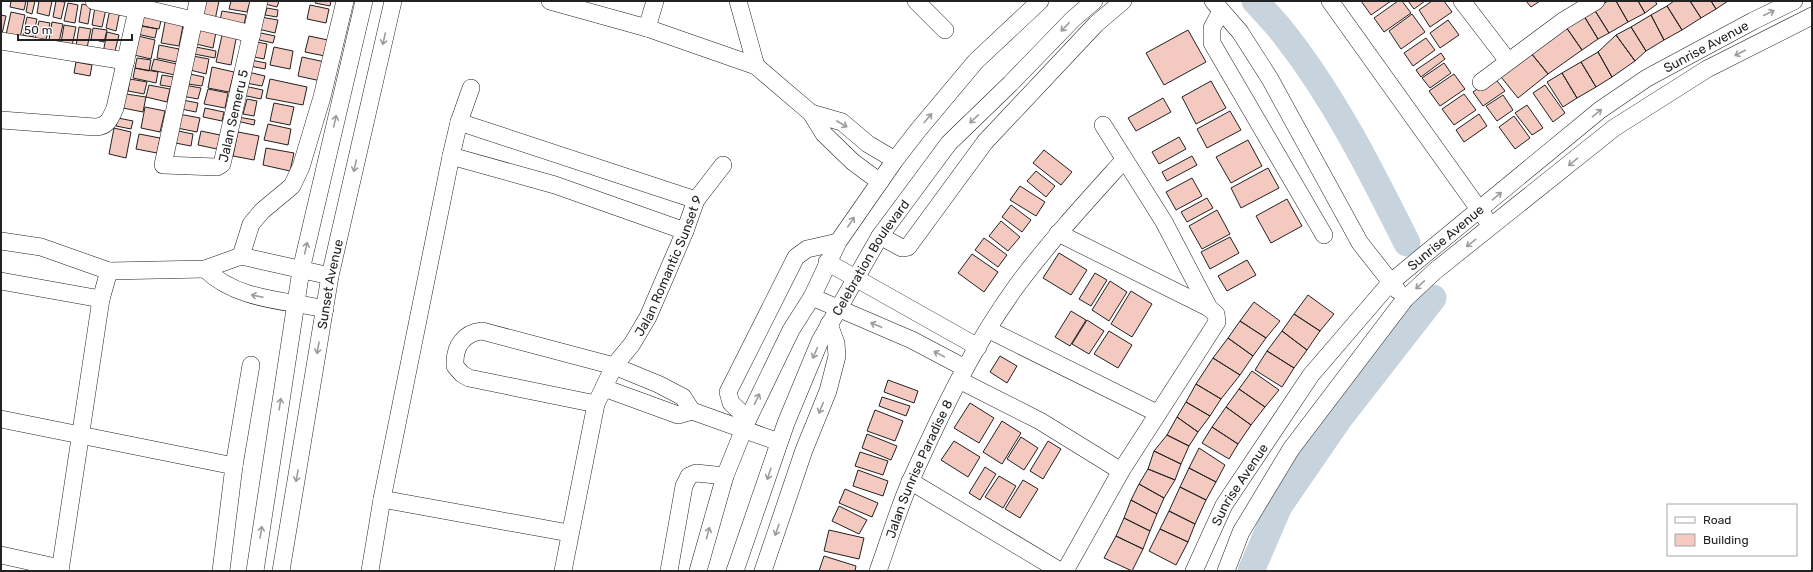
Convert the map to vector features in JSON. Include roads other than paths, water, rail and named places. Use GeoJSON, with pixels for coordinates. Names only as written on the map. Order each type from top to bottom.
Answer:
{"type":"FeatureCollection","features":[{"type":"Feature","properties":{"kind":"street"},"geometry":{"type":"LineString","coordinates":[[94,1],[138,6],[252,34],[259,1]]}},
{"type":"Feature","properties":{"kind":"street"},"geometry":{"type":"LineString","coordinates":[[195,20],[198,1]]}},
{"type":"Feature","properties":{"kind":"street"},"geometry":{"type":"LineString","coordinates":[[240,256],[251,224],[262,211],[292,186],[301,167],[322,97],[345,1]]}},
{"type":"Feature","properties":{"kind":"street"},"geometry":{"type":"LineString","coordinates":[[255,571],[301,270],[364,1]]}},
{"type":"Feature","properties":{"kind":"street","name":"Sunset Avenue"},"geometry":{"type":"LineString","coordinates":[[281,571],[330,276],[393,1]]}},
{"type":"Feature","properties":{"kind":"street"},"geometry":{"type":"LineString","coordinates":[[550,1],[647,28],[756,66],[811,113],[824,134],[853,162],[880,182]]}},
{"type":"Feature","properties":{"kind":"street"},"geometry":{"type":"LineString","coordinates":[[647,28],[655,1]]}},
{"type":"Feature","properties":{"kind":"street"},"geometry":{"type":"LineString","coordinates":[[738,1],[756,66]]}},
{"type":"Feature","properties":{"kind":"street"},"geometry":{"type":"LineString","coordinates":[[916,1],[945,30]]}},
{"type":"Feature","properties":{"kind":"street"},"geometry":{"type":"LineString","coordinates":[[698,571],[725,476],[746,425],[791,330],[812,297],[827,262],[838,242],[895,160],[976,61],[1040,1]]}},
{"type":"Feature","properties":{"kind":"street","name":"Celebration Boulevard"},"geometry":{"type":"LineString","coordinates":[[735,571],[779,442],[820,340],[880,236],[949,143],[1010,84],[1073,19],[1094,1]]}},
{"type":"Feature","properties":{"kind":"street"},"geometry":{"type":"LineString","coordinates":[[880,236],[902,248],[908,247],[985,142],[1096,24],[1122,1]]}},
{"type":"Feature","properties":{"kind":"street"},"geometry":{"type":"LineString","coordinates":[[1330,1],[1492,227]]}},
{"type":"Feature","properties":{"kind":"street"},"geometry":{"type":"LineString","coordinates":[[1462,1],[1508,60]]}},
{"type":"Feature","properties":{"kind":"street"},"geometry":{"type":"LineString","coordinates":[[1481,82],[1508,60],[1563,21],[1596,1]]}},
{"type":"Feature","properties":{"kind":"street","name":"Sunrise Avenue"},"geometry":{"type":"LineString","coordinates":[[1194,571],[1224,505],[1311,375],[1390,283],[1600,110],[1647,78],[1753,21],[1794,1]]}},
{"type":"Feature","properties":{"kind":"street"},"geometry":{"type":"LineString","coordinates":[[1,120],[95,127],[102,126],[109,121],[115,108],[138,6]]}},
{"type":"Feature","properties":{"kind":"street"},"geometry":{"type":"LineString","coordinates":[[1217,6],[1212,28],[1212,43],[1324,235]]}},
{"type":"Feature","properties":{"kind":"street"},"geometry":{"type":"LineString","coordinates":[[1217,6],[1240,32],[1270,79],[1360,243],[1390,283],[1406,298]]}},
{"type":"Feature","properties":{"kind":"street","name":"Sunrise Avenue"},"geometry":{"type":"LineString","coordinates":[[1226,571],[1241,532],[1291,449],[1406,298],[1435,271],[1492,227],[1614,128],[1663,95],[1708,69],[1812,16]]}},
{"type":"Feature","properties":{"kind":"street","name":"Jalan Semeru 5"},"geometry":{"type":"LineString","coordinates":[[195,20],[164,165],[217,167],[222,164],[252,34]]}},
{"type":"Feature","properties":{"kind":"street"},"geometry":{"type":"LineString","coordinates":[[1,41],[126,61]]}},
{"type":"Feature","properties":{"kind":"street"},"geometry":{"type":"LineString","coordinates":[[370,571],[382,499],[451,156],[459,122],[471,88]]}},
{"type":"Feature","properties":{"kind":"street"},"geometry":{"type":"LineString","coordinates":[[811,113],[842,122],[868,144],[895,160]]}},
{"type":"Feature","properties":{"kind":"street"},"geometry":{"type":"LineString","coordinates":[[459,122],[696,200]]}},
{"type":"Feature","properties":{"kind":"street"},"geometry":{"type":"LineString","coordinates":[[1103,125],[1164,222],[1209,308]]}},
{"type":"Feature","properties":{"kind":"street"},"geometry":{"type":"LineString","coordinates":[[451,156],[555,185],[685,231]]}},
{"type":"Feature","properties":{"kind":"street","name":"Jalan Sunrise Paradise 8"},"geometry":{"type":"LineString","coordinates":[[878,571],[910,481],[962,374],[978,347],[1017,286],[1058,233],[1124,160]]}},
{"type":"Feature","properties":{"kind":"street","name":"Jalan Romantic Sunset 9"},"geometry":{"type":"LineString","coordinates":[[563,571],[569,533],[596,404],[614,366],[632,344],[648,317],[685,231],[696,200],[723,165]]}},
{"type":"Feature","properties":{"kind":"street"},"geometry":{"type":"LineString","coordinates":[[1058,233],[1209,308],[1216,314],[1217,322],[1120,471],[1065,571]]}},
{"type":"Feature","properties":{"kind":"street"},"geometry":{"type":"LineString","coordinates":[[1,241],[41,247],[110,271],[205,269],[240,256],[330,276]]}},
{"type":"Feature","properties":{"kind":"street"},"geometry":{"type":"LineString","coordinates":[[746,425],[731,403],[728,392],[796,257],[807,249],[838,242]]}},
{"type":"Feature","properties":{"kind":"street"},"geometry":{"type":"LineString","coordinates":[[827,262],[978,347]]}},
{"type":"Feature","properties":{"kind":"street"},"geometry":{"type":"LineString","coordinates":[[205,269],[214,278],[236,290],[253,296],[325,309]]}},
{"type":"Feature","properties":{"kind":"street"},"geometry":{"type":"LineString","coordinates":[[1,555],[60,570],[101,299],[110,271]]}},
{"type":"Feature","properties":{"kind":"street"},"geometry":{"type":"LineString","coordinates":[[1,281],[101,299]]}},
{"type":"Feature","properties":{"kind":"street"},"geometry":{"type":"LineString","coordinates":[[812,297],[912,340],[962,374],[1120,471]]}},
{"type":"Feature","properties":{"kind":"street"},"geometry":{"type":"LineString","coordinates":[[763,571],[804,450],[828,391],[837,356],[836,343],[830,324]]}},
{"type":"Feature","properties":{"kind":"street"},"geometry":{"type":"LineString","coordinates":[[989,330],[1157,413]]}},
{"type":"Feature","properties":{"kind":"street"},"geometry":{"type":"LineString","coordinates":[[596,404],[469,378],[462,374],[455,366],[460,343],[468,334],[482,331],[614,366],[658,384],[683,397],[692,411]]}},
{"type":"Feature","properties":{"kind":"street"},"geometry":{"type":"LineString","coordinates":[[220,571],[234,466],[251,365]]}},
{"type":"Feature","properties":{"kind":"street"},"geometry":{"type":"LineString","coordinates":[[650,406],[658,384]]}},
{"type":"Feature","properties":{"kind":"street"},"geometry":{"type":"LineString","coordinates":[[604,388],[678,415],[692,411],[746,425],[779,442]]}},
{"type":"Feature","properties":{"kind":"street"},"geometry":{"type":"LineString","coordinates":[[1,419],[234,466]]}},
{"type":"Feature","properties":{"kind":"street"},"geometry":{"type":"LineString","coordinates":[[669,571],[684,486],[689,476],[696,473],[725,476]]}},
{"type":"Feature","properties":{"kind":"street"},"geometry":{"type":"LineString","coordinates":[[910,481],[1060,571]]}},
{"type":"Feature","properties":{"kind":"street"},"geometry":{"type":"LineString","coordinates":[[382,499],[569,533]]}},
{"type":"Feature","properties":{"kind":"waterway"},"geometry":{"type":"LineString","coordinates":[[1255,1],[1282,31],[1320,84],[1366,162],[1407,243]]}},
{"type":"Feature","properties":{"kind":"waterway"},"geometry":{"type":"LineString","coordinates":[[1251,571],[1279,506],[1338,420],[1433,298]]}}]}
